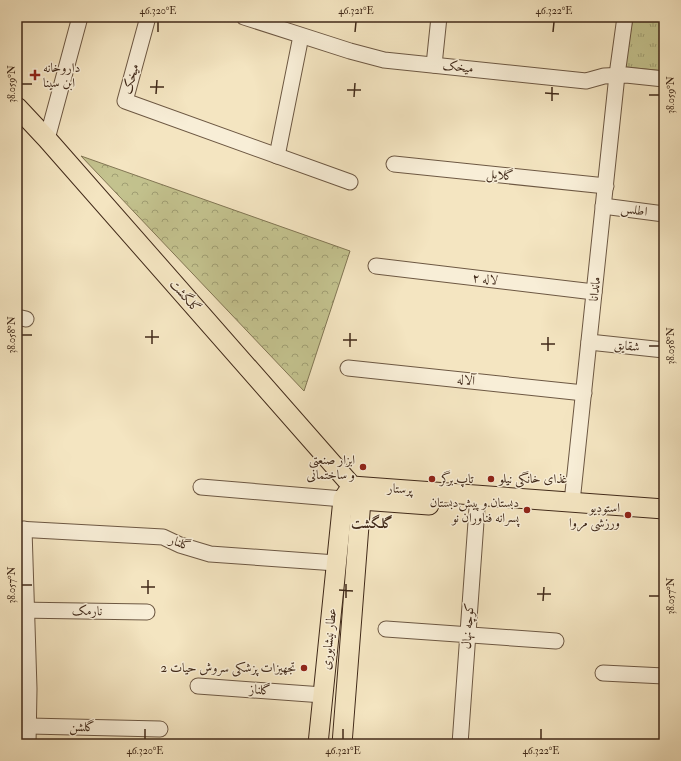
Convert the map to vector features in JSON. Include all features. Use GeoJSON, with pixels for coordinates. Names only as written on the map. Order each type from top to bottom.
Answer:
{"type":"FeatureCollection","features":[{"type":"Feature","properties":{"kind":"main road","name":"گلگشت"},"geometry":{"type":"LineString","coordinates":[[18,109],[47,139],[352,495]]}},
{"type":"Feature","properties":{"kind":"main road","name":"پرستار"},"geometry":{"type":"LineString","coordinates":[[352,495],[572,502],[664,509]]}},
{"type":"Feature","properties":{"kind":"main road","name":"پرستار"},"geometry":{"type":"LineString","coordinates":[[352,495],[477,508],[664,521]]}},
{"type":"Feature","properties":{"kind":"main road","name":"عطار نیشابوری"},"geometry":{"type":"LineString","coordinates":[[318,744],[336,563],[352,495]]}},
{"type":"Feature","properties":{"kind":"main road","name":"عطار نیشابوری"},"geometry":{"type":"LineString","coordinates":[[342,744],[352,495]]}},
{"type":"Feature","properties":{"kind":"street"},"geometry":{"type":"LineString","coordinates":[[47,139],[80,17]]}},
{"type":"Feature","properties":{"kind":"street","name":"میخک"},"geometry":{"type":"LineString","coordinates":[[148,17],[125,101],[350,182]]}},
{"type":"Feature","properties":{"kind":"street","name":"میخک"},"geometry":{"type":"LineString","coordinates":[[244,17],[350,52],[384,60],[586,81],[604,76],[617,75]]}},
{"type":"Feature","properties":{"kind":"street"},"geometry":{"type":"LineString","coordinates":[[434,65],[439,17]]}},
{"type":"Feature","properties":{"kind":"street","name":"ماندانا"},"geometry":{"type":"LineString","coordinates":[[572,502],[624,17]]}},
{"type":"Feature","properties":{"kind":"street"},"geometry":{"type":"LineString","coordinates":[[277,156],[301,36]]}},
{"type":"Feature","properties":{"kind":"street"},"geometry":{"type":"LineString","coordinates":[[617,75],[664,79]]}},
{"type":"Feature","properties":{"kind":"street","name":"گلایل"},"geometry":{"type":"LineString","coordinates":[[394,164],[606,186]]}},
{"type":"Feature","properties":{"kind":"street","name":"اطلس"},"geometry":{"type":"LineString","coordinates":[[603,206],[664,214]]}},
{"type":"Feature","properties":{"kind":"street","name":"لاله ۲"},"geometry":{"type":"LineString","coordinates":[[376,266],[594,292]]}},
{"type":"Feature","properties":{"kind":"street","name":"شقایق"},"geometry":{"type":"LineString","coordinates":[[589,342],[664,350]]}},
{"type":"Feature","properties":{"kind":"street","name":"آلاله"},"geometry":{"type":"LineString","coordinates":[[348,368],[584,393]]}},
{"type":"Feature","properties":{"kind":"street"},"geometry":{"type":"LineString","coordinates":[[201,487],[352,495]]}},
{"type":"Feature","properties":{"kind":"street","name":"کوچه نهال"},"geometry":{"type":"LineString","coordinates":[[460,744],[477,508]]}},
{"type":"Feature","properties":{"kind":"street","name":"گلنار"},"geometry":{"type":"LineString","coordinates":[[28,744],[23,669],[20,529],[163,536],[180,545],[210,554],[336,563]]}},
{"type":"Feature","properties":{"kind":"street","name":"نارمک"},"geometry":{"type":"LineString","coordinates":[[22,610],[147,612]]}},
{"type":"Feature","properties":{"kind":"street"},"geometry":{"type":"LineString","coordinates":[[386,629],[556,640]]}},
{"type":"Feature","properties":{"kind":"street"},"geometry":{"type":"LineString","coordinates":[[603,673],[664,676]]}},
{"type":"Feature","properties":{"kind":"street","name":"گلناز"},"geometry":{"type":"LineString","coordinates":[[198,686],[323,695]]}},
{"type":"Feature","properties":{"kind":"street","name":"گلشن"},"geometry":{"type":"LineString","coordinates":[[28,726],[160,729]]}},
{"type":"Feature","properties":{"kind":"green space"},"geometry":{"type":"Polygon","coordinates":[[[633,17],[664,17],[664,71],[625,67],[633,17]]]}},
{"type":"Feature","properties":{"kind":"green space"},"geometry":{"type":"Polygon","coordinates":[[[81,156],[350,251],[304,391],[81,156]]]}},
{"type":"Feature","properties":{"kind":"place","name":"داروخانه ابن سینا"},"geometry":{"type":"Point","coordinates":[35,75]}},
{"type":"Feature","properties":{"kind":"place","name":"ابزار صنعتی و ساختمانی"},"geometry":{"type":"Point","coordinates":[363,467]}},
{"type":"Feature","properties":{"kind":"place","name":"تاپ برگر"},"geometry":{"type":"Point","coordinates":[432,479]}},
{"type":"Feature","properties":{"kind":"place","name":"غذای خانگی نیلو"},"geometry":{"type":"Point","coordinates":[491,479]}},
{"type":"Feature","properties":{"kind":"place","name":"دبستان و پیش‌دبستان پسرانه فناوران نو"},"geometry":{"type":"Point","coordinates":[527,510]}},
{"type":"Feature","properties":{"kind":"place","name":"استودیو ورزشی مروا"},"geometry":{"type":"Point","coordinates":[628,515]}},
{"type":"Feature","properties":{"kind":"place","name":"تجهیزات پزشکی سروش حیات 2"},"geometry":{"type":"Point","coordinates":[304,668]}},
{"type":"Feature","properties":{"kind":"district","name":"گلگشت"},"geometry":{"type":"Point","coordinates":[372,523]}}]}
